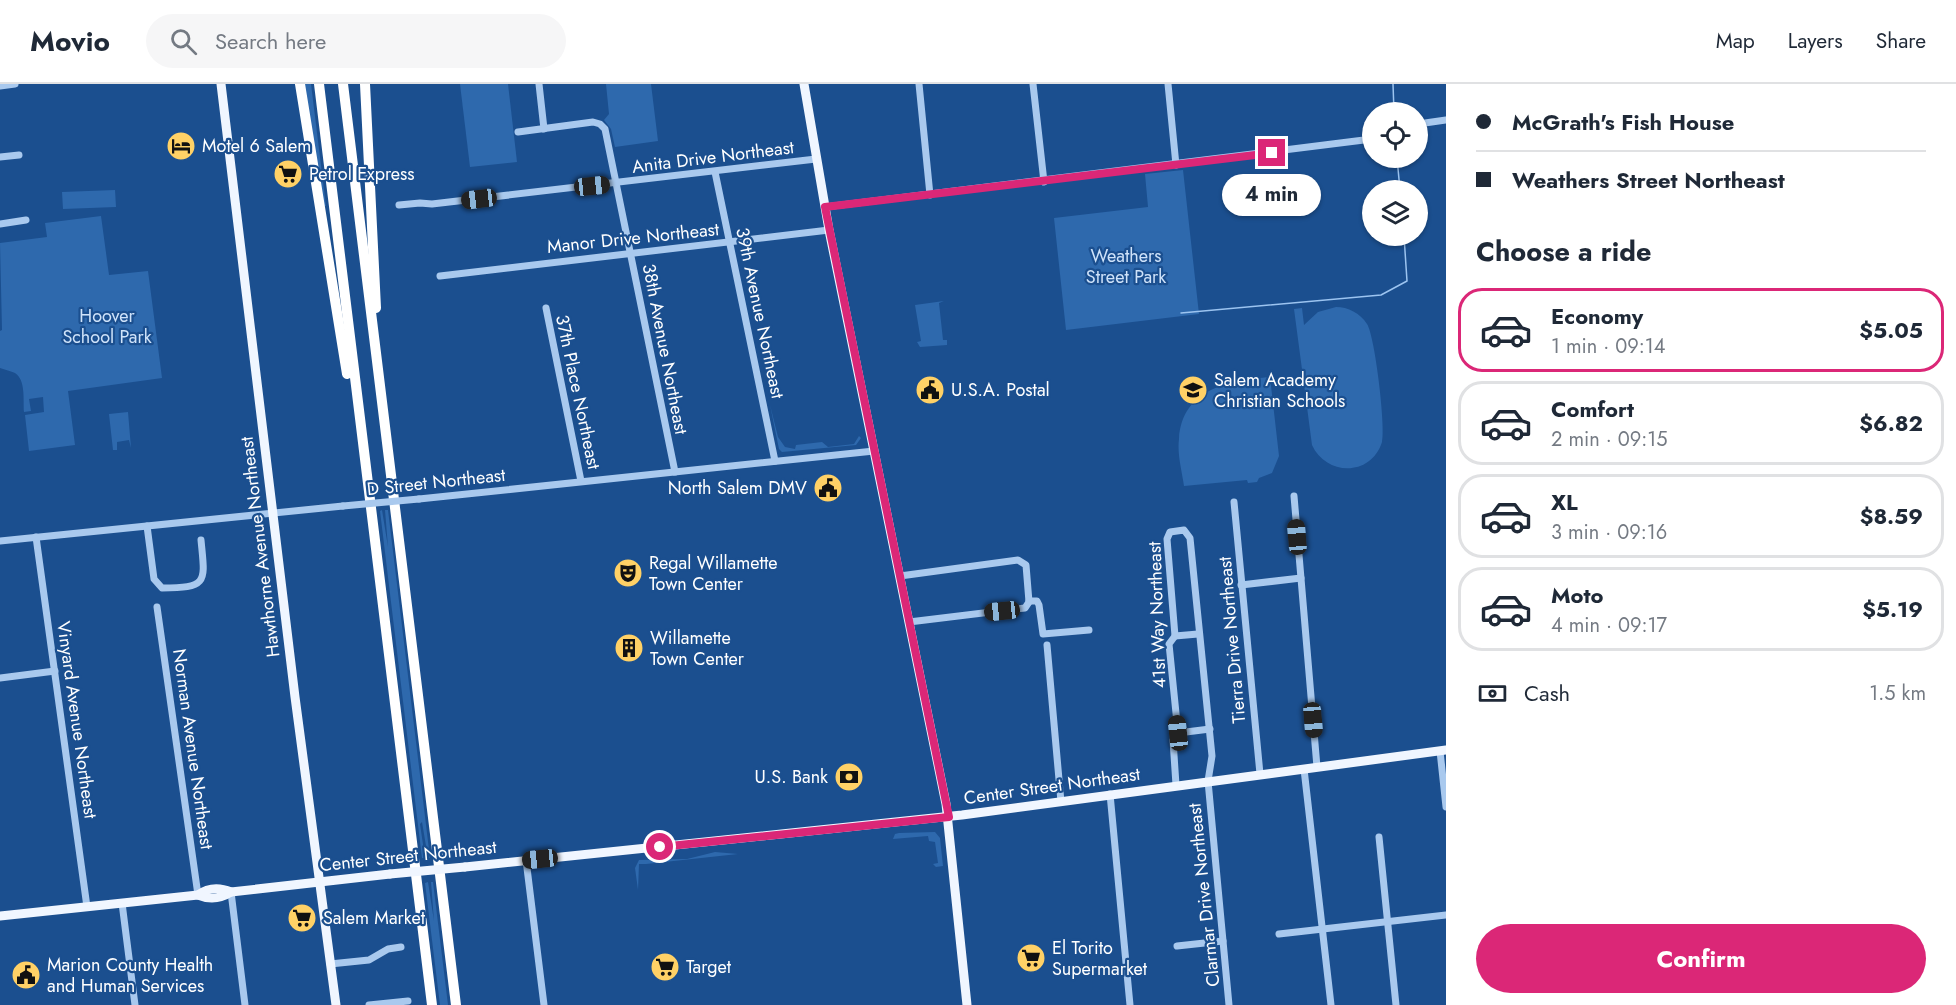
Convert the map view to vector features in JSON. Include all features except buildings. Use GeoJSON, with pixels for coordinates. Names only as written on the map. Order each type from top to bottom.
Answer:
{"type":"FeatureCollection","features":[{"type":"Feature","properties":{"kind":"highway"},"geometry":{"type":"LineString","coordinates":[[300,84],[354,419],[368,479]]}},
{"type":"Feature","properties":{"kind":"highway"},"geometry":{"type":"LineString","coordinates":[[319,84],[432,1005]]}},
{"type":"Feature","properties":{"kind":"highway"},"geometry":{"type":"LineString","coordinates":[[343,84],[456,1005]]}},
{"type":"Feature","properties":{"kind":"highway"},"geometry":{"type":"LineString","coordinates":[[365,84],[376,294],[375,344]]}},
{"type":"Feature","properties":{"kind":"main road","name":"Hawthorne Avenue Northeast"},"geometry":{"type":"LineString","coordinates":[[221,84],[272,513],[336,1005]]}},
{"type":"Feature","properties":{"kind":"main road"},"geometry":{"type":"LineString","coordinates":[[804,84],[829,230],[949,817],[967,1005]]}},
{"type":"Feature","properties":{"kind":"main road","name":"Center Street Northeast"},"geometry":{"type":"LineString","coordinates":[[0,916],[198,895],[206,899],[223,897],[231,892],[390,874],[949,817],[1443,751]]}},
{"type":"Feature","properties":{"kind":"street"},"geometry":{"type":"LineString","coordinates":[[0,86],[15,84]]}},
{"type":"Feature","properties":{"kind":"street"},"geometry":{"type":"LineString","coordinates":[[518,132],[544,129],[539,84]]}},
{"type":"Feature","properties":{"kind":"street"},"geometry":{"type":"LineString","coordinates":[[919,84],[930,195]]}},
{"type":"Feature","properties":{"kind":"street"},"geometry":{"type":"LineString","coordinates":[[1033,84],[1044,182]]}},
{"type":"Feature","properties":{"kind":"street"},"geometry":{"type":"LineString","coordinates":[[1168,84],[1176,165]]}},
{"type":"Feature","properties":{"kind":"street"},"geometry":{"type":"LineString","coordinates":[[1428,123],[1446,120]]}},
{"type":"Feature","properties":{"kind":"street","name":"38th Avenue Northeast"},"geometry":{"type":"LineString","coordinates":[[544,129],[593,122],[603,126],[675,472]]}},
{"type":"Feature","properties":{"kind":"street"},"geometry":{"type":"LineString","coordinates":[[825,207],[1044,182],[1362,140]]}},
{"type":"Feature","properties":{"kind":"street"},"geometry":{"type":"LineString","coordinates":[[0,157],[19,155]]}},
{"type":"Feature","properties":{"kind":"street","name":"Anita Drive Northeast"},"geometry":{"type":"LineString","coordinates":[[399,205],[420,202],[432,204],[615,184],[816,159]]}},
{"type":"Feature","properties":{"kind":"street","name":"39th Avenue Northeast"},"geometry":{"type":"LineString","coordinates":[[715,172],[775,461]]}},
{"type":"Feature","properties":{"kind":"street"},"geometry":{"type":"LineString","coordinates":[[0,224],[26,220]]}},
{"type":"Feature","properties":{"kind":"street","name":"Manor Drive Northeast"},"geometry":{"type":"LineString","coordinates":[[440,276],[829,230]]}},
{"type":"Feature","properties":{"kind":"street","name":"37th Place Northeast"},"geometry":{"type":"LineString","coordinates":[[546,308],[581,482]]}},
{"type":"Feature","properties":{"kind":"street","name":"D Street Northeast"},"geometry":{"type":"LineString","coordinates":[[0,541],[874,451]]}},
{"type":"Feature","properties":{"kind":"street"},"geometry":{"type":"LineString","coordinates":[[1294,496],[1317,767]]}},
{"type":"Feature","properties":{"kind":"street","name":"Tierra Drive Northeast"},"geometry":{"type":"LineString","coordinates":[[1234,502],[1260,774]]}},
{"type":"Feature","properties":{"kind":"street"},"geometry":{"type":"LineString","coordinates":[[147,526],[154,579],[162,588],[195,585],[202,581],[204,575],[201,540]]}},
{"type":"Feature","properties":{"kind":"street","name":"41st Way Northeast"},"geometry":{"type":"LineString","coordinates":[[1176,785],[1173,740],[1178,733],[1169,644],[1175,636],[1167,539],[1170,532],[1187,532]]}},
{"type":"Feature","properties":{"kind":"street","name":"Clarmar Drive Northeast"},"geometry":{"type":"LineString","coordinates":[[1187,532],[1190,538],[1198,634],[1210,729],[1212,762],[1208,781],[1229,1005]]}},
{"type":"Feature","properties":{"kind":"street","name":"Vinyard Avenue Northeast"},"geometry":{"type":"LineString","coordinates":[[36,537],[87,907]]}},
{"type":"Feature","properties":{"kind":"street"},"geometry":{"type":"LineString","coordinates":[[900,576],[1023,561],[1026,565],[1029,603]]}},
{"type":"Feature","properties":{"kind":"street"},"geometry":{"type":"LineString","coordinates":[[1241,585],[1301,578]]}},
{"type":"Feature","properties":{"kind":"street"},"geometry":{"type":"LineString","coordinates":[[909,622],[1037,601],[1043,634],[1089,630]]}},
{"type":"Feature","properties":{"kind":"street","name":"Norman Avenue Northeast"},"geometry":{"type":"LineString","coordinates":[[157,607],[198,895]]}},
{"type":"Feature","properties":{"kind":"street"},"geometry":{"type":"LineString","coordinates":[[1175,636],[1198,634]]}},
{"type":"Feature","properties":{"kind":"street"},"geometry":{"type":"LineString","coordinates":[[1047,645],[1061,802]]}},
{"type":"Feature","properties":{"kind":"street"},"geometry":{"type":"LineString","coordinates":[[0,678],[55,671]]}},
{"type":"Feature","properties":{"kind":"street"},"geometry":{"type":"LineString","coordinates":[[1178,733],[1210,729]]}},
{"type":"Feature","properties":{"kind":"street"},"geometry":{"type":"LineString","coordinates":[[1443,751],[1446,807]]}},
{"type":"Feature","properties":{"kind":"street"},"geometry":{"type":"LineString","coordinates":[[1305,768],[1330,1005]]}},
{"type":"Feature","properties":{"kind":"street"},"geometry":{"type":"LineString","coordinates":[[1110,794],[1130,1005]]}},
{"type":"Feature","properties":{"kind":"street"},"geometry":{"type":"LineString","coordinates":[[1379,837],[1396,1005]]}},
{"type":"Feature","properties":{"kind":"street"},"geometry":{"type":"LineString","coordinates":[[526,860],[544,1005]]}},
{"type":"Feature","properties":{"kind":"street"},"geometry":{"type":"LineString","coordinates":[[231,892],[245,1005]]}},
{"type":"Feature","properties":{"kind":"street"},"geometry":{"type":"LineString","coordinates":[[122,903],[135,1005]]}},
{"type":"Feature","properties":{"kind":"street"},"geometry":{"type":"LineString","coordinates":[[1279,934],[1446,915]]}},
{"type":"Feature","properties":{"kind":"street"},"geometry":{"type":"LineString","coordinates":[[1177,946],[1223,941]]}},
{"type":"Feature","properties":{"kind":"street"},"geometry":{"type":"LineString","coordinates":[[330,964],[369,960],[388,949],[401,947]]}},
{"type":"Feature","properties":{"kind":"street"},"geometry":{"type":"LineString","coordinates":[[369,1005],[408,1001]]}},
{"type":"Feature","properties":{"kind":"green space"},"geometry":{"type":"Polygon","coordinates":[[[304,84],[311,84],[326,206],[324,206],[304,84]]]}},
{"type":"Feature","properties":{"kind":"green space"},"geometry":{"type":"Polygon","coordinates":[[[460,84],[508,84],[517,162],[470,167],[460,84]]]}},
{"type":"Feature","properties":{"kind":"green space"},"geometry":{"type":"Polygon","coordinates":[[[606,84],[651,84],[658,141],[615,147],[611,129],[604,120],[609,114],[606,84]]]}},
{"type":"Feature","properties":{"kind":"green space","name":"Weathers Street Park"},"geometry":{"type":"Polygon","coordinates":[[[1183,170],[1199,314],[1066,330],[1054,218],[1148,207],[1145,174],[1183,170]]]}},
{"type":"Feature","properties":{"kind":"green space"},"geometry":{"type":"Polygon","coordinates":[[[115,190],[116,207],[63,209],[62,192],[115,190]]]}},
{"type":"Feature","properties":{"kind":"green space","name":"Hoover School Park"},"geometry":{"type":"Polygon","coordinates":[[[101,216],[109,275],[148,271],[162,378],[68,391],[75,445],[29,451],[25,415],[44,412],[43,397],[29,399],[31,411],[24,412],[23,391],[19,376],[0,368],[0,331],[2,330],[0,243],[47,237],[45,223],[101,216]]]}},
{"type":"Feature","properties":{"kind":"green space"},"geometry":{"type":"Polygon","coordinates":[[[944,301],[939,303],[943,340],[947,340],[947,345],[920,347],[917,342],[921,341],[915,305],[944,301]]]}},
{"type":"Feature","properties":{"kind":"green space"},"geometry":{"type":"Polygon","coordinates":[[[1336,307],[1353,311],[1367,324],[1376,363],[1381,402],[1382,442],[1368,462],[1359,467],[1337,467],[1327,463],[1312,445],[1294,309],[1302,308],[1304,325],[1318,312],[1336,307]]]}},
{"type":"Feature","properties":{"kind":"green space"},"geometry":{"type":"Polygon","coordinates":[[[1270,377],[1279,456],[1272,473],[1259,478],[1257,482],[1248,483],[1247,480],[1184,486],[1179,457],[1179,439],[1182,422],[1189,408],[1211,390],[1225,384],[1270,377]]]}},
{"type":"Feature","properties":{"kind":"green space"},"geometry":{"type":"Polygon","coordinates":[[[770,405],[778,437],[785,447],[795,449],[796,445],[822,442],[828,447],[854,444],[859,436],[861,438],[856,445],[782,452],[779,449],[770,405]]]}},
{"type":"Feature","properties":{"kind":"green space"},"geometry":{"type":"Polygon","coordinates":[[[128,412],[131,448],[129,440],[117,442],[117,450],[113,450],[109,414],[128,412]]]}},
{"type":"Feature","properties":{"kind":"green space"},"geometry":{"type":"Polygon","coordinates":[[[382,510],[388,547],[385,510],[388,510],[430,858],[428,858],[422,822],[420,824],[425,858],[422,858],[380,511],[382,510]]]}},
{"type":"Feature","properties":{"kind":"green space"},"geometry":{"type":"Polygon","coordinates":[[[935,832],[940,838],[943,866],[936,867],[933,864],[938,863],[935,842],[929,841],[928,836],[893,839],[895,834],[899,833],[935,832]]]}},
{"type":"Feature","properties":{"kind":"green space"},"geometry":{"type":"Polygon","coordinates":[[[715,852],[738,854],[639,864],[638,890],[635,868],[639,860],[687,859],[715,852]]]}},
{"type":"Feature","properties":{"kind":"green space"},"geometry":{"type":"Polygon","coordinates":[[[428,882],[434,921],[431,882],[433,882],[448,1005],[440,1005],[425,883],[428,882]]]}},
{"type":"Feature","properties":{"kind":"waterway"},"geometry":{"type":"LineString","coordinates":[[1393,84],[1394,102]]}},
{"type":"Feature","properties":{"kind":"waterway"},"geometry":{"type":"LineString","coordinates":[[1398,168],[1399,180]]}},
{"type":"Feature","properties":{"kind":"waterway"},"geometry":{"type":"LineString","coordinates":[[1181,313],[1381,295],[1407,281],[1405,246]]}},
{"type":"Feature","properties":{"kind":"place","name":"Motel 6 Salem"},"geometry":{"type":"Point","coordinates":[181,146]}},
{"type":"Feature","properties":{"kind":"place","name":"Petrol Express"},"geometry":{"type":"Point","coordinates":[288,174]}},
{"type":"Feature","properties":{"kind":"place","name":"U.S.A. Postal"},"geometry":{"type":"Point","coordinates":[930,390]}},
{"type":"Feature","properties":{"kind":"place","name":"Salem Academy Christian Schools"},"geometry":{"type":"Point","coordinates":[1193,390]}},
{"type":"Feature","properties":{"kind":"place","name":"North Salem DMV"},"geometry":{"type":"Point","coordinates":[828,488]}},
{"type":"Feature","properties":{"kind":"place","name":"Regal Willamette Town Center"},"geometry":{"type":"Point","coordinates":[628,573]}},
{"type":"Feature","properties":{"kind":"place","name":"Willamette Town Center"},"geometry":{"type":"Point","coordinates":[629,648]}},
{"type":"Feature","properties":{"kind":"place","name":"U.S. Bank"},"geometry":{"type":"Point","coordinates":[849,777]}},
{"type":"Feature","properties":{"kind":"place","name":"Salem Market"},"geometry":{"type":"Point","coordinates":[302,918]}},
{"type":"Feature","properties":{"kind":"place","name":"El Torito Supermarket"},"geometry":{"type":"Point","coordinates":[1031,958]}},
{"type":"Feature","properties":{"kind":"place","name":"Target"},"geometry":{"type":"Point","coordinates":[665,967]}},
{"type":"Feature","properties":{"kind":"place","name":"Marion County Health and Human Services"},"geometry":{"type":"Point","coordinates":[26,975]}},
{"type":"Feature","properties":{"kind":"route"},"geometry":{"type":"LineString","coordinates":[[660,847],[949,817],[825,207],[1272,153]]}}]}
